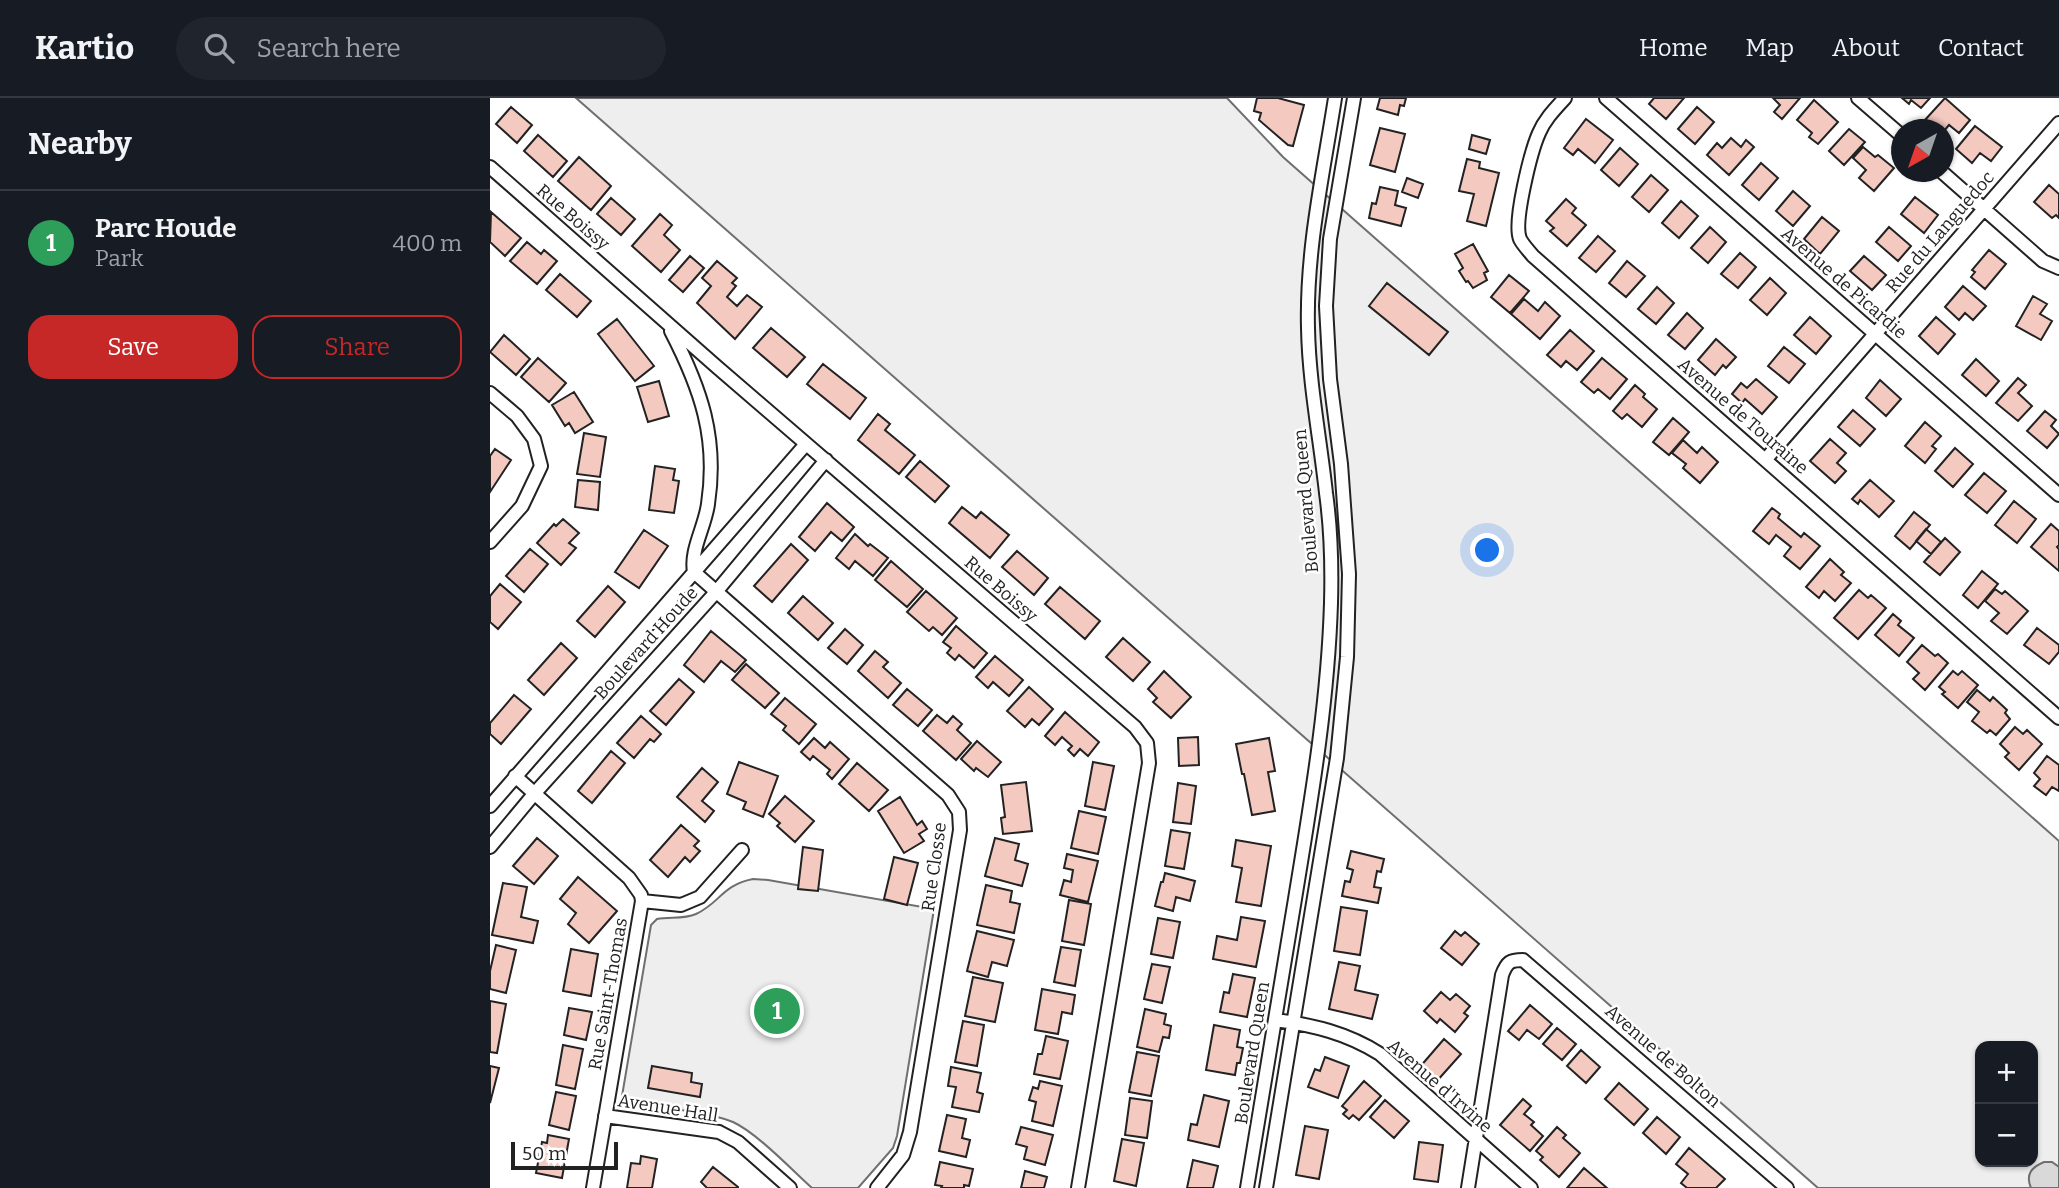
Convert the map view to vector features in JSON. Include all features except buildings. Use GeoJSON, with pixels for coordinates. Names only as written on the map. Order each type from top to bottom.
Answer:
{"type":"FeatureCollection","features":[{"type":"Feature","properties":{"kind":"street","name":"Boulevard Queen"},"geometry":{"type":"LineString","coordinates":[[1247,1188],[1326,694],[1331,603],[1327,497],[1313,394],[1308,330],[1310,266],[1335,98]]}},
{"type":"Feature","properties":{"kind":"street","name":"Boulevard Queen"},"geometry":{"type":"LineString","coordinates":[[1266,1188],[1337,758],[1347,657],[1349,574],[1342,464],[1326,327],[1327,276],[1336,201],[1354,98]]}},
{"type":"Feature","properties":{"kind":"street","name":"Avenue de Touraine"},"geometry":{"type":"LineString","coordinates":[[1565,98],[1546,120],[1534,148],[1526,178],[1519,237],[1533,256],[2059,718]]}},
{"type":"Feature","properties":{"kind":"street","name":"Avenue de Picardie"},"geometry":{"type":"LineString","coordinates":[[1606,98],[2059,495]]}},
{"type":"Feature","properties":{"kind":"street"},"geometry":{"type":"LineString","coordinates":[[1858,98],[1891,126]]}},
{"type":"Feature","properties":{"kind":"street","name":"Rue du Languedoc"},"geometry":{"type":"LineString","coordinates":[[1766,459],[2059,122]]}},
{"type":"Feature","properties":{"kind":"street","name":"Rue Boissy"},"geometry":{"type":"LineString","coordinates":[[490,167],[1135,727],[1147,743],[1149,763],[1079,1188]]}},
{"type":"Feature","properties":{"kind":"street"},"geometry":{"type":"LineString","coordinates":[[1954,182],[2043,261],[2059,268]]}},
{"type":"Feature","properties":{"kind":"street"},"geometry":{"type":"LineString","coordinates":[[1318,198],[1336,201]]}},
{"type":"Feature","properties":{"kind":"street","name":"Boulevard Houde"},"geometry":{"type":"LineString","coordinates":[[668,324],[688,363],[702,400],[710,439],[708,507],[692,562],[694,572]]}},
{"type":"Feature","properties":{"kind":"street"},"geometry":{"type":"LineString","coordinates":[[490,393],[517,416],[534,439],[541,466],[522,506],[490,542]]}},
{"type":"Feature","properties":{"kind":"street","name":"Boulevard Houde"},"geometry":{"type":"LineString","coordinates":[[490,806],[806,444]]}},
{"type":"Feature","properties":{"kind":"street","name":"Boulevard Houde"},"geometry":{"type":"LineString","coordinates":[[490,847],[534,794],[716,592],[825,460]]}},
{"type":"Feature","properties":{"kind":"street","name":"Rue Closse"},"geometry":{"type":"LineString","coordinates":[[694,572],[948,794],[959,812],[960,830],[911,1132],[902,1156],[877,1188]]}},
{"type":"Feature","properties":{"kind":"street","name":"Rue Saint-Thomas"},"geometry":{"type":"LineString","coordinates":[[515,776],[629,878],[641,895],[593,1188]]}},
{"type":"Feature","properties":{"kind":"street"},"geometry":{"type":"LineString","coordinates":[[1311,800],[1330,802]]}},
{"type":"Feature","properties":{"kind":"street"},"geometry":{"type":"LineString","coordinates":[[642,901],[681,905],[700,897],[743,849]]}},
{"type":"Feature","properties":{"kind":"street","name":"Avenue de Bolton"},"geometry":{"type":"LineString","coordinates":[[1475,1140],[1502,975],[1511,960],[1523,960],[1787,1188]]}},
{"type":"Feature","properties":{"kind":"street","name":"Avenue d'Irvine"},"geometry":{"type":"LineString","coordinates":[[1275,1020],[1339,1033],[1371,1048],[1531,1188]]}},
{"type":"Feature","properties":{"kind":"street","name":"Avenue Hall"},"geometry":{"type":"LineString","coordinates":[[605,1116],[719,1132],[738,1142],[790,1188]]}},
{"type":"Feature","properties":{"kind":"street"},"geometry":{"type":"LineString","coordinates":[[1468,1188],[1475,1140]]}},
{"type":"Feature","properties":{"kind":"shaded area"},"geometry":{"type":"Polygon","coordinates":[[[576,98],[1227,98],[1283,157],[2059,841],[2059,1188],[1818,1188],[576,98]]]}},
{"type":"Feature","properties":{"kind":"shaded area"},"geometry":{"type":"Polygon","coordinates":[[[753,879],[934,909],[897,1136],[893,1148],[858,1188],[812,1188],[763,1143],[733,1122],[695,1112],[626,1103],[622,1096],[651,925],[657,919],[696,914],[734,885],[753,879]]]}},
{"type":"Feature","properties":{"kind":"shaded area"},"geometry":{"type":"Polygon","coordinates":[[[2052,1162],[2059,1167],[2059,1188],[2031,1188],[2031,1172],[2038,1165],[2052,1162]]]}},
{"type":"Feature","properties":{"kind":"place","name":"Parc Houde"},"geometry":{"type":"Point","coordinates":[777,1011]}}]}
